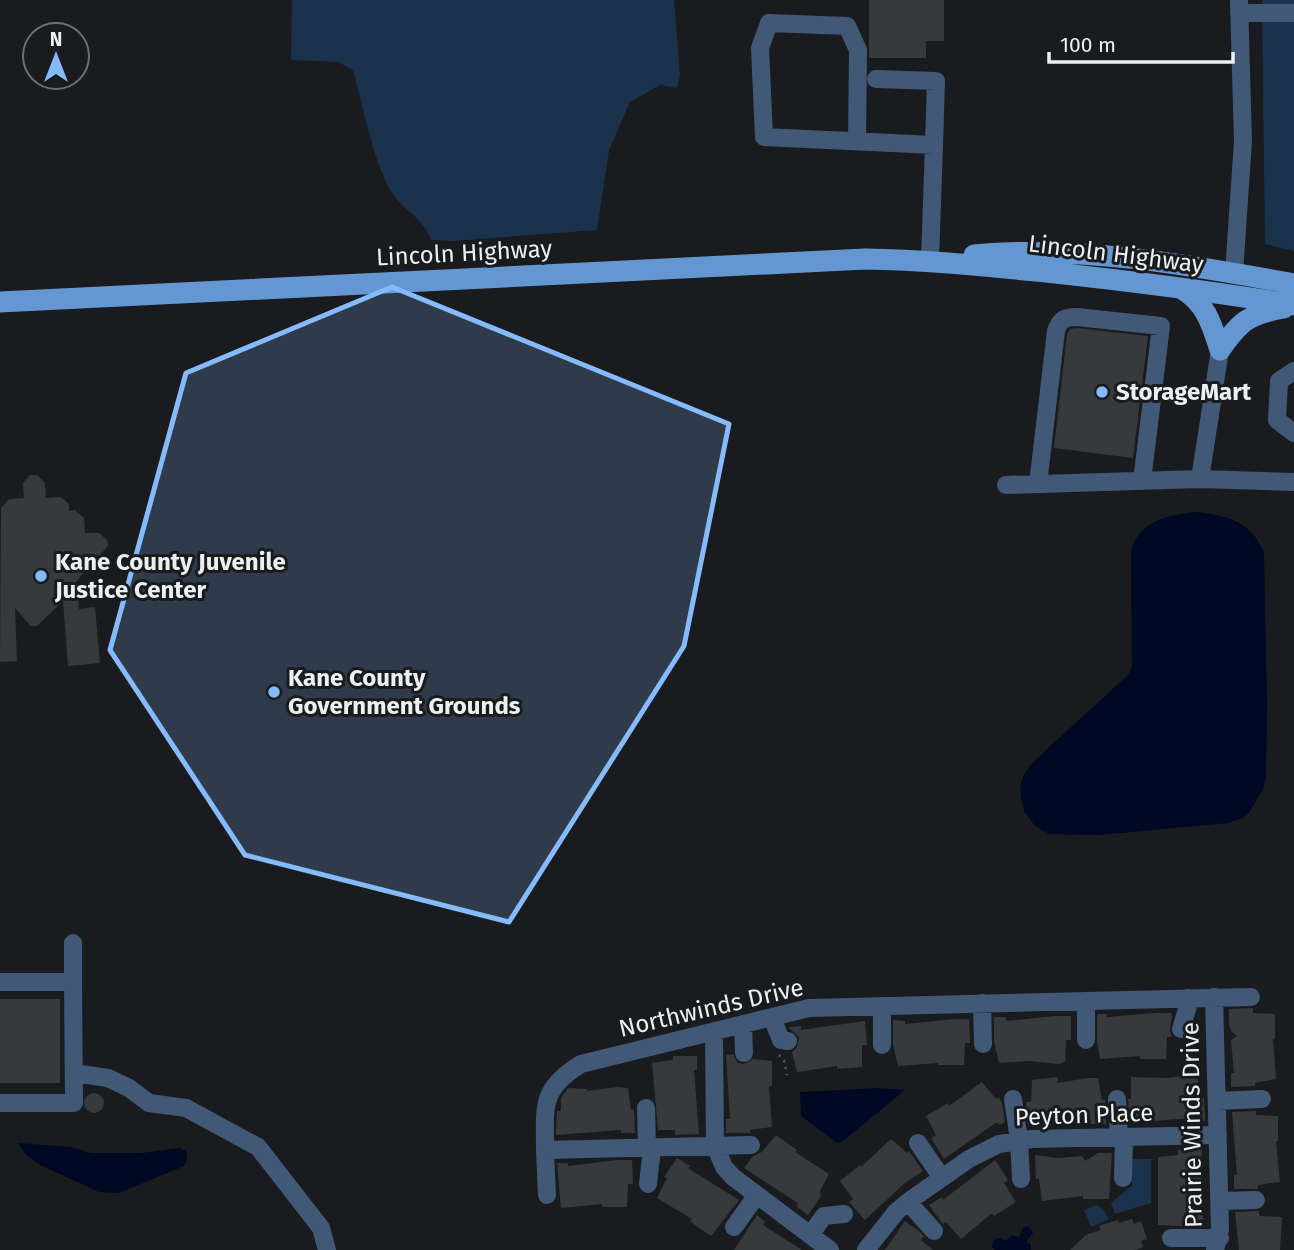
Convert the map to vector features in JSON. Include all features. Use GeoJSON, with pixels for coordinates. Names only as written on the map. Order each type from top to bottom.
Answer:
{"type":"FeatureCollection","features":[{"type":"Feature","properties":{"kind":"main road","name":"Lincoln Highway"},"geometry":{"type":"LineString","coordinates":[[930,260],[1016,251],[1104,256],[1234,273],[1294,285]]}},
{"type":"Feature","properties":{"kind":"main road","name":"Lincoln Highway"},"geometry":{"type":"LineString","coordinates":[[0,302],[865,259],[930,260],[1180,288],[1294,306]]}},
{"type":"Feature","properties":{"kind":"main road"},"geometry":{"type":"LineString","coordinates":[[1180,288],[1195,297],[1203,306],[1220,351]]}},
{"type":"Feature","properties":{"kind":"main road"},"geometry":{"type":"LineString","coordinates":[[1220,351],[1234,329],[1248,317],[1266,310],[1294,306]]}},
{"type":"Feature","properties":{"kind":"street"},"geometry":{"type":"LineString","coordinates":[[1234,273],[1243,141],[1239,6],[1294,13]]}},
{"type":"Feature","properties":{"kind":"street"},"geometry":{"type":"LineString","coordinates":[[857,141],[858,50],[847,26],[769,23],[760,48],[764,137],[934,145]]}},
{"type":"Feature","properties":{"kind":"street"},"geometry":{"type":"LineString","coordinates":[[876,79],[936,81],[930,260]]}},
{"type":"Feature","properties":{"kind":"street"},"geometry":{"type":"LineString","coordinates":[[1038,484],[1056,331],[1059,322],[1066,317],[1161,326],[1142,481]]}},
{"type":"Feature","properties":{"kind":"street"},"geometry":{"type":"LineString","coordinates":[[1200,479],[1220,351]]}},
{"type":"Feature","properties":{"kind":"street"},"geometry":{"type":"LineString","coordinates":[[1294,371],[1279,381],[1277,420],[1294,433]]}},
{"type":"Feature","properties":{"kind":"street"},"geometry":{"type":"LineString","coordinates":[[1006,485],[1200,479],[1294,482]]}},
{"type":"Feature","properties":{"kind":"street"},"geometry":{"type":"LineString","coordinates":[[0,1103],[74,1103],[73,943]]}},
{"type":"Feature","properties":{"kind":"street"},"geometry":{"type":"LineString","coordinates":[[0,982],[73,982]]}},
{"type":"Feature","properties":{"kind":"street","name":"Northwinds Drive"},"geometry":{"type":"LineString","coordinates":[[547,1195],[545,1102],[549,1092],[581,1064],[809,1008],[1251,997]]}},
{"type":"Feature","properties":{"kind":"street"},"geometry":{"type":"LineString","coordinates":[[1181,1029],[1188,998]]}},
{"type":"Feature","properties":{"kind":"street","name":"Prairie Winds Drive"},"geometry":{"type":"LineString","coordinates":[[1214,998],[1220,1201],[1217,1244]]}},
{"type":"Feature","properties":{"kind":"street"},"geometry":{"type":"LineString","coordinates":[[1086,1001],[1086,1040]]}},
{"type":"Feature","properties":{"kind":"street"},"geometry":{"type":"LineString","coordinates":[[982,1003],[982,1044]]}},
{"type":"Feature","properties":{"kind":"street"},"geometry":{"type":"LineString","coordinates":[[881,1006],[882,1045]]}},
{"type":"Feature","properties":{"kind":"street"},"geometry":{"type":"LineString","coordinates":[[743,1024],[744,1053]]}},
{"type":"Feature","properties":{"kind":"street"},"geometry":{"type":"LineString","coordinates":[[775,1025],[781,1040],[788,1041]]}},
{"type":"Feature","properties":{"kind":"street"},"geometry":{"type":"LineString","coordinates":[[713,1031],[715,1146],[724,1167],[733,1177],[830,1250]]}},
{"type":"Feature","properties":{"kind":"street"},"geometry":{"type":"LineString","coordinates":[[74,1073],[108,1078],[149,1102],[186,1108],[258,1147],[321,1228],[327,1250]]}},
{"type":"Feature","properties":{"kind":"street"},"geometry":{"type":"LineString","coordinates":[[1117,1099],[1124,1178]]}},
{"type":"Feature","properties":{"kind":"street"},"geometry":{"type":"LineString","coordinates":[[1013,1100],[1021,1179]]}},
{"type":"Feature","properties":{"kind":"street"},"geometry":{"type":"LineString","coordinates":[[1217,1101],[1262,1100]]}},
{"type":"Feature","properties":{"kind":"street"},"geometry":{"type":"LineString","coordinates":[[646,1108],[650,1148],[648,1184]]}},
{"type":"Feature","properties":{"kind":"street","name":"Peyton Place"},"geometry":{"type":"LineString","coordinates":[[866,1250],[908,1202],[984,1151],[999,1144],[1019,1140],[1218,1135]]}},
{"type":"Feature","properties":{"kind":"street"},"geometry":{"type":"LineString","coordinates":[[918,1143],[943,1178]]}},
{"type":"Feature","properties":{"kind":"street"},"geometry":{"type":"LineString","coordinates":[[545,1150],[751,1144]]}},
{"type":"Feature","properties":{"kind":"street"},"geometry":{"type":"LineString","coordinates":[[1220,1201],[1256,1200]]}},
{"type":"Feature","properties":{"kind":"street"},"geometry":{"type":"LineString","coordinates":[[734,1227],[752,1202]]}},
{"type":"Feature","properties":{"kind":"street"},"geometry":{"type":"LineString","coordinates":[[908,1202],[934,1231]]}},
{"type":"Feature","properties":{"kind":"street"},"geometry":{"type":"LineString","coordinates":[[810,1235],[824,1216],[844,1214]]}},
{"type":"Feature","properties":{"kind":"street"},"geometry":{"type":"LineString","coordinates":[[1171,1238],[1217,1244]]}},
{"type":"Feature","properties":{"kind":"highlighted area"},"geometry":{"type":"Polygon","coordinates":[[[392,287],[729,424],[684,646],[509,922],[245,855],[110,650],[186,373],[392,287]]]}},
{"type":"Feature","properties":{"kind":"shaded area"},"geometry":{"type":"Polygon","coordinates":[[[292,0],[674,0],[680,75],[677,88],[660,85],[630,102],[609,150],[597,230],[454,241],[431,240],[424,226],[395,197],[383,176],[353,70],[338,62],[291,60],[292,0]]]}},
{"type":"Feature","properties":{"kind":"shaded area"},"geometry":{"type":"Polygon","coordinates":[[[1262,0],[1294,0],[1294,251],[1265,244],[1262,0]]]}},
{"type":"Feature","properties":{"kind":"shaded area"},"geometry":{"type":"Polygon","coordinates":[[[1195,512],[1227,518],[1245,527],[1259,542],[1264,553],[1267,703],[1266,778],[1263,789],[1249,813],[1228,823],[1100,835],[1049,834],[1035,826],[1024,811],[1020,786],[1024,774],[1032,763],[1129,674],[1132,667],[1131,552],[1140,533],[1165,518],[1195,512]]]}},
{"type":"Feature","properties":{"kind":"shaded area"},"geometry":{"type":"Polygon","coordinates":[[[878,1088],[905,1090],[842,1142],[837,1143],[801,1116],[800,1092],[878,1088]]]}},
{"type":"Feature","properties":{"kind":"shaded area"},"geometry":{"type":"Polygon","coordinates":[[[18,1143],[71,1147],[91,1153],[142,1153],[180,1148],[186,1151],[187,1159],[184,1166],[119,1193],[99,1192],[40,1165],[26,1155],[18,1143]]]}},
{"type":"Feature","properties":{"kind":"shaded area"},"geometry":{"type":"Polygon","coordinates":[[[1132,1159],[1151,1159],[1151,1203],[1115,1214],[1111,1203],[1132,1185],[1132,1159]]]}},
{"type":"Feature","properties":{"kind":"shaded area"},"geometry":{"type":"Polygon","coordinates":[[[1096,1205],[1103,1209],[1109,1219],[1091,1227],[1084,1210],[1096,1205]]]}},
{"type":"Feature","properties":{"kind":"shaded area"},"geometry":{"type":"Polygon","coordinates":[[[1028,1226],[1033,1233],[1026,1242],[1031,1245],[1031,1250],[995,1250],[992,1247],[994,1240],[999,1238],[1006,1241],[1012,1235],[1019,1237],[1023,1228],[1028,1226]]]}},
{"type":"Feature","properties":{"kind":"building"},"geometry":{"type":"Polygon","coordinates":[[[869,0],[944,0],[944,41],[926,41],[926,58],[869,58],[869,0]]]}},
{"type":"Feature","properties":{"kind":"building","name":"StorageMart"},"geometry":{"type":"Polygon","coordinates":[[[1070,329],[1148,336],[1133,458],[1054,448],[1067,334],[1070,329]]]}},
{"type":"Feature","properties":{"kind":"building","name":"Kane County Juvenile Justice Center"},"geometry":{"type":"Polygon","coordinates":[[[30,475],[37,475],[45,483],[46,498],[61,497],[69,504],[69,511],[75,510],[84,518],[85,533],[99,533],[107,540],[108,546],[100,555],[85,555],[86,570],[76,582],[79,609],[95,607],[100,663],[68,666],[63,601],[37,626],[31,626],[15,608],[17,661],[0,662],[1,508],[9,499],[24,498],[23,483],[30,475]]]}},
{"type":"Feature","properties":{"kind":"building"},"geometry":{"type":"Polygon","coordinates":[[[0,999],[60,999],[60,1083],[0,1083],[0,999]]]}},
{"type":"Feature","properties":{"kind":"building"},"geometry":{"type":"Polygon","coordinates":[[[1253,1008],[1253,1013],[1275,1014],[1273,1039],[1276,1079],[1255,1083],[1255,1086],[1231,1087],[1231,1073],[1234,1073],[1231,1040],[1237,1036],[1231,1031],[1229,1009],[1253,1008]]]}},
{"type":"Feature","properties":{"kind":"building"},"geometry":{"type":"Polygon","coordinates":[[[1172,1013],[1172,1037],[1167,1037],[1166,1059],[1140,1059],[1140,1056],[1100,1059],[1097,1014],[1107,1014],[1107,1017],[1172,1013]]]}},
{"type":"Feature","properties":{"kind":"building"},"geometry":{"type":"Polygon","coordinates":[[[1071,1016],[1071,1040],[1066,1040],[1065,1062],[999,1063],[994,1041],[994,1017],[1006,1017],[1006,1021],[1071,1016]]]}},
{"type":"Feature","properties":{"kind":"building"},"geometry":{"type":"Polygon","coordinates":[[[969,1019],[970,1043],[965,1043],[964,1065],[938,1063],[898,1066],[893,1044],[893,1020],[905,1021],[905,1024],[969,1019]]]}},
{"type":"Feature","properties":{"kind":"building"},"geometry":{"type":"Polygon","coordinates":[[[865,1021],[867,1045],[862,1045],[862,1067],[837,1069],[837,1066],[797,1072],[792,1052],[797,1047],[799,1037],[788,1027],[801,1026],[801,1030],[865,1021]]]}},
{"type":"Feature","properties":{"kind":"building"},"geometry":{"type":"Polygon","coordinates":[[[733,1054],[738,1063],[744,1064],[753,1059],[772,1061],[772,1086],[769,1086],[772,1127],[750,1130],[750,1133],[726,1133],[726,1119],[730,1119],[726,1055],[733,1054]]]}},
{"type":"Feature","properties":{"kind":"building"},"geometry":{"type":"Polygon","coordinates":[[[673,1056],[697,1056],[697,1070],[694,1070],[699,1134],[675,1135],[675,1130],[658,1130],[652,1063],[673,1060],[673,1056]]]}},
{"type":"Feature","properties":{"kind":"building"},"geometry":{"type":"Polygon","coordinates":[[[1197,1076],[1201,1098],[1204,1097],[1205,1121],[1191,1121],[1191,1118],[1130,1123],[1128,1099],[1131,1099],[1131,1077],[1167,1078],[1197,1076]]]}},
{"type":"Feature","properties":{"kind":"building"},"geometry":{"type":"Polygon","coordinates":[[[1058,1077],[1057,1083],[1098,1078],[1102,1100],[1105,1100],[1106,1124],[1091,1124],[1091,1120],[1028,1126],[1026,1102],[1031,1102],[1032,1080],[1058,1077]]]}},
{"type":"Feature","properties":{"kind":"building"},"geometry":{"type":"Polygon","coordinates":[[[982,1082],[996,1099],[999,1097],[1005,1122],[999,1125],[997,1122],[944,1159],[931,1138],[936,1135],[926,1116],[948,1103],[949,1106],[982,1082]]]}},
{"type":"Feature","properties":{"kind":"building"},"geometry":{"type":"Polygon","coordinates":[[[568,1088],[587,1091],[628,1088],[631,1110],[634,1109],[635,1133],[621,1133],[621,1130],[556,1135],[557,1111],[561,1111],[561,1098],[568,1088]]]}},
{"type":"Feature","properties":{"kind":"building"},"geometry":{"type":"Polygon","coordinates":[[[94,1093],[101,1096],[104,1103],[101,1110],[94,1113],[87,1110],[84,1103],[87,1096],[94,1093]]]}},
{"type":"Feature","properties":{"kind":"building"},"geometry":{"type":"Polygon","coordinates":[[[1256,1111],[1256,1115],[1278,1116],[1276,1141],[1280,1182],[1258,1185],[1258,1189],[1234,1189],[1234,1175],[1237,1175],[1232,1112],[1256,1111]]]}},
{"type":"Feature","properties":{"kind":"building"},"geometry":{"type":"Polygon","coordinates":[[[776,1135],[797,1150],[795,1152],[829,1174],[819,1193],[822,1195],[808,1215],[796,1206],[798,1203],[744,1168],[776,1135]]]}},
{"type":"Feature","properties":{"kind":"building"},"geometry":{"type":"Polygon","coordinates":[[[891,1139],[907,1153],[909,1151],[923,1171],[906,1182],[865,1220],[849,1202],[853,1199],[840,1181],[860,1165],[861,1167],[891,1139]]]}},
{"type":"Feature","properties":{"kind":"building"},"geometry":{"type":"Polygon","coordinates":[[[1202,1149],[1201,1196],[1204,1227],[1158,1225],[1158,1157],[1178,1155],[1178,1150],[1202,1149]]]}},
{"type":"Feature","properties":{"kind":"building"},"geometry":{"type":"Polygon","coordinates":[[[1098,1153],[1112,1153],[1109,1199],[1083,1199],[1083,1196],[1042,1201],[1039,1179],[1036,1179],[1035,1155],[1058,1158],[1082,1156],[1085,1161],[1098,1153]]]}},
{"type":"Feature","properties":{"kind":"building"},"geometry":{"type":"Polygon","coordinates":[[[677,1158],[690,1166],[688,1168],[739,1200],[711,1236],[690,1221],[692,1219],[657,1198],[667,1178],[664,1177],[677,1158]]]}},
{"type":"Feature","properties":{"kind":"building"},"geometry":{"type":"Polygon","coordinates":[[[632,1160],[633,1184],[628,1184],[627,1207],[602,1207],[602,1204],[561,1208],[557,1163],[568,1163],[568,1166],[632,1160]]]}},
{"type":"Feature","properties":{"kind":"building"},"geometry":{"type":"Polygon","coordinates":[[[995,1160],[1008,1180],[1004,1183],[1016,1202],[994,1216],[992,1213],[961,1239],[946,1222],[943,1224],[929,1205],[942,1197],[943,1200],[995,1160]]]}},
{"type":"Feature","properties":{"kind":"building"},"geometry":{"type":"Polygon","coordinates":[[[1259,1211],[1259,1216],[1282,1217],[1280,1250],[1239,1250],[1235,1212],[1259,1211]]]}},
{"type":"Feature","properties":{"kind":"building"},"geometry":{"type":"Polygon","coordinates":[[[757,1215],[765,1222],[763,1225],[802,1250],[734,1250],[757,1215]]]}},
{"type":"Feature","properties":{"kind":"building"},"geometry":{"type":"Polygon","coordinates":[[[1132,1219],[1134,1224],[1141,1221],[1147,1239],[1141,1241],[1143,1247],[1135,1250],[1070,1250],[1086,1235],[1101,1230],[1099,1226],[1132,1219]]]}},
{"type":"Feature","properties":{"kind":"building"},"geometry":{"type":"Polygon","coordinates":[[[905,1221],[924,1236],[921,1240],[933,1250],[885,1250],[905,1221]]]}},
{"type":"Feature","properties":{"kind":"place","name":"StorageMart"},"geometry":{"type":"Point","coordinates":[1102,392]}},
{"type":"Feature","properties":{"kind":"place","name":"Kane County Juvenile Justice Center"},"geometry":{"type":"Point","coordinates":[41,576]}},
{"type":"Feature","properties":{"kind":"place","name":"Kane County Government Grounds"},"geometry":{"type":"Point","coordinates":[274,692]}}]}
